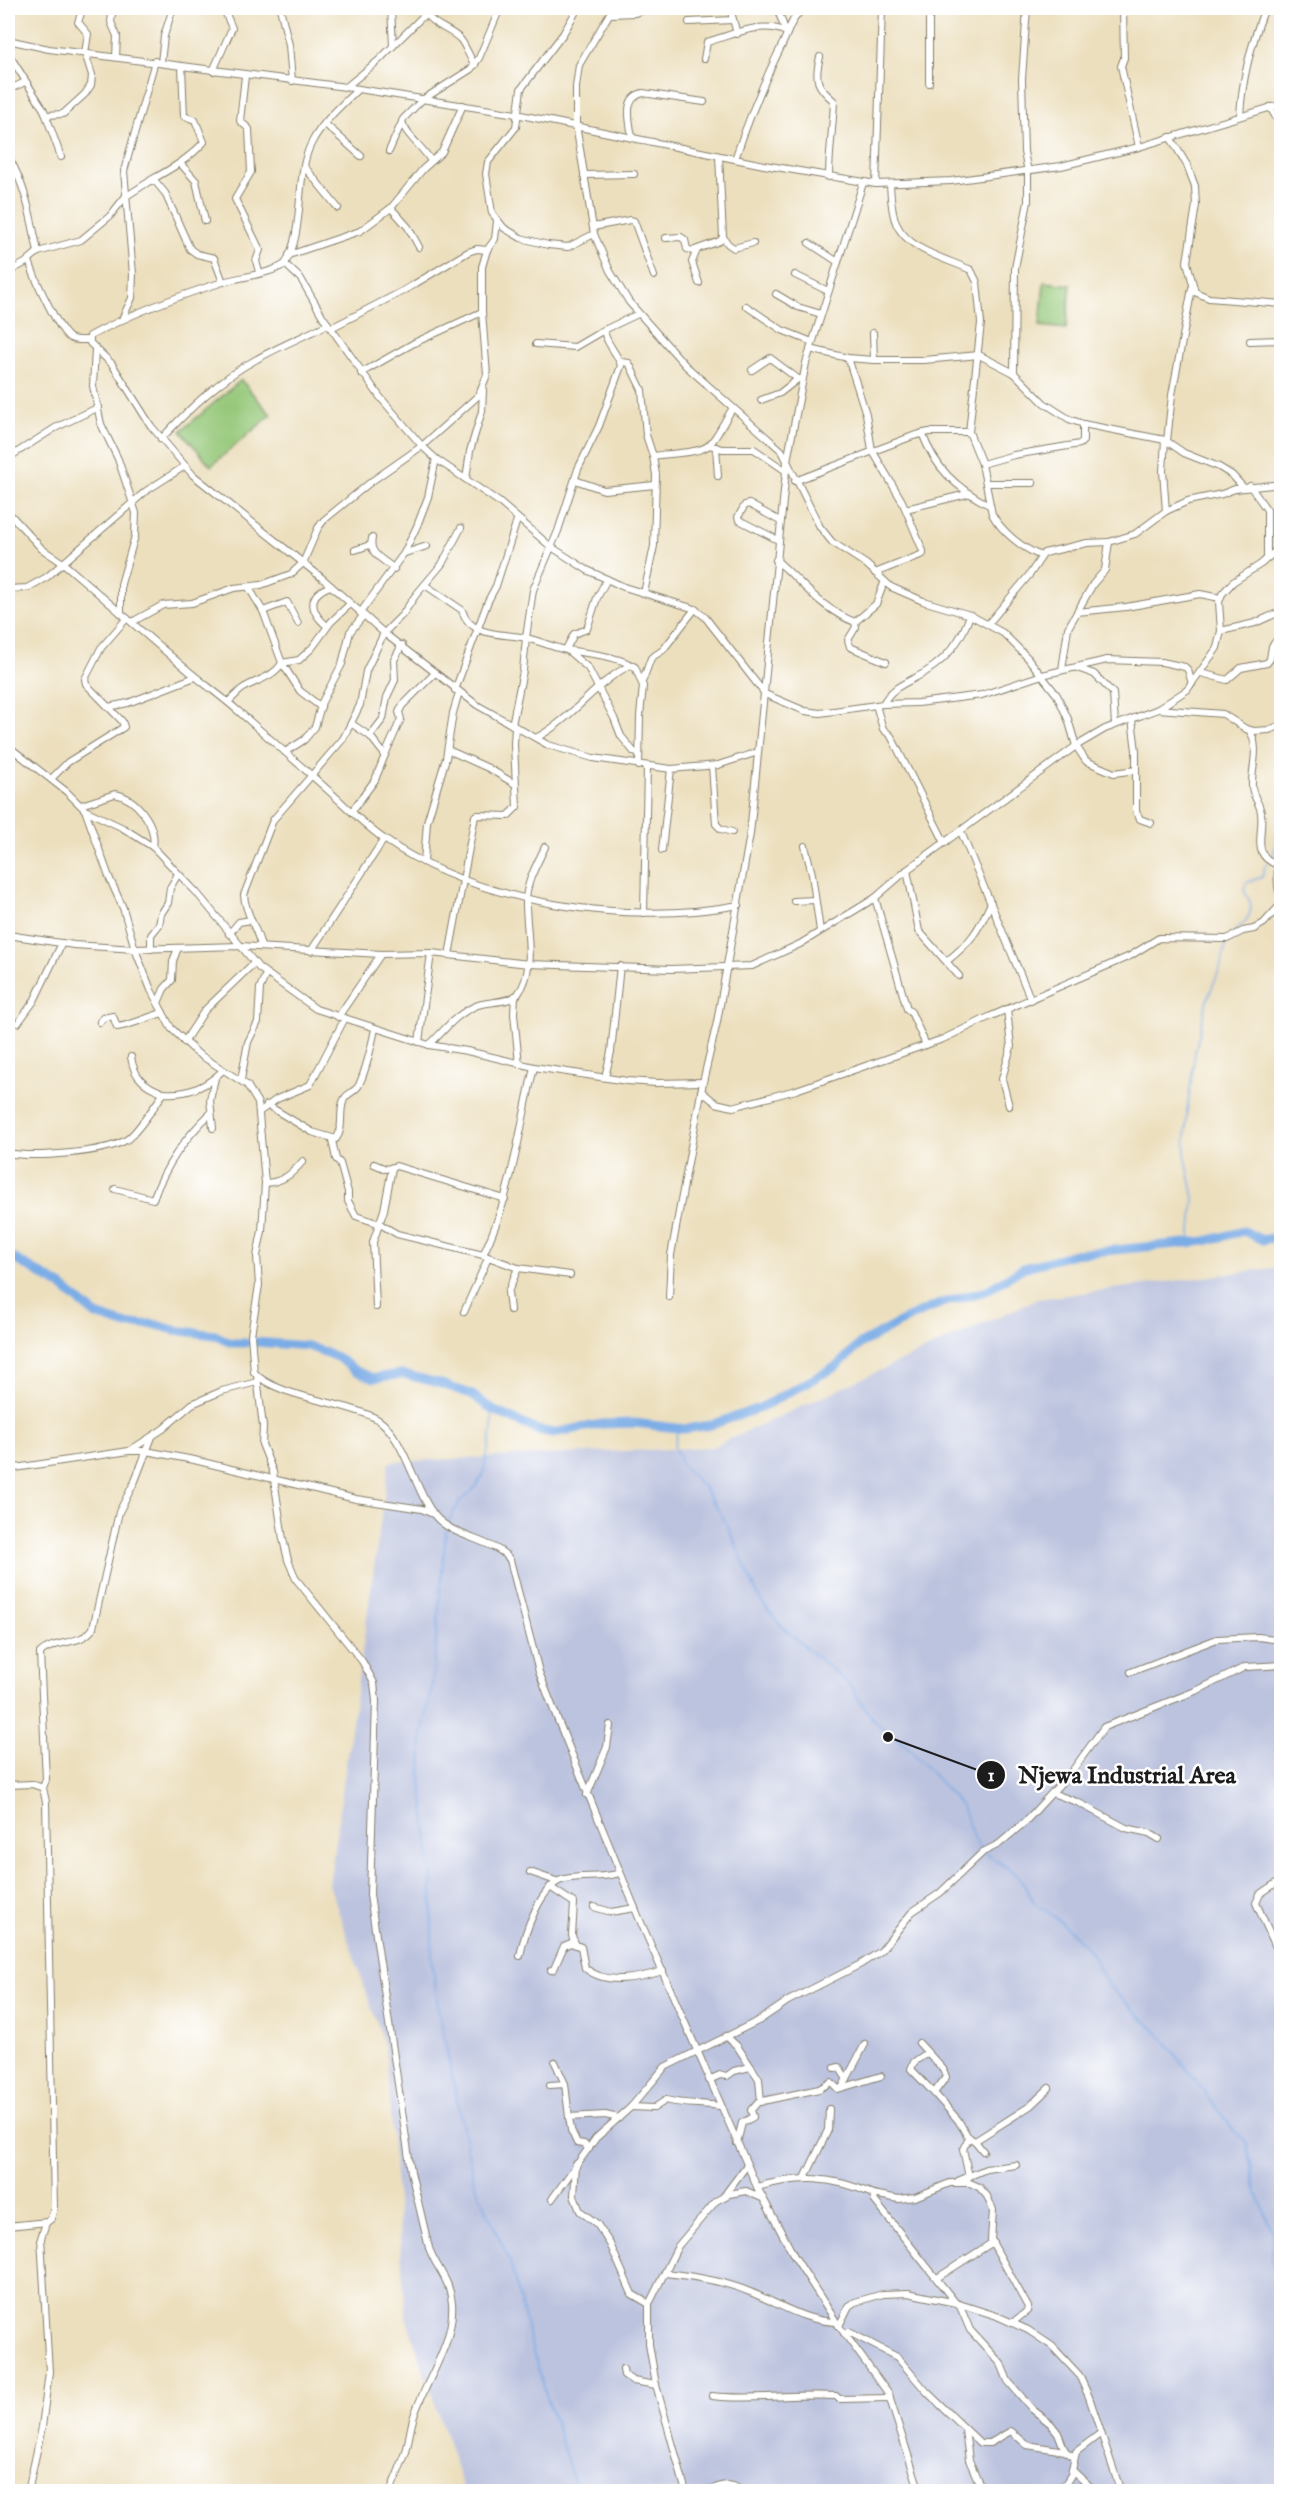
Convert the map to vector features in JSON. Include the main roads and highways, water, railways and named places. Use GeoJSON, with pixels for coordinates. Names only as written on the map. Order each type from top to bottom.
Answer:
{"type":"FeatureCollection","features":[{"type":"Feature","properties":{"kind":"waterway"},"geometry":{"type":"LineString","coordinates":[[1272,860],[1277,839],[1282,830]]}},
{"type":"Feature","properties":{"kind":"waterway"},"geometry":{"type":"LineString","coordinates":[[1231,934],[1246,921],[1250,912],[1250,902],[1244,889],[1246,883],[1262,877],[1265,865],[1268,863]]}},
{"type":"Feature","properties":{"kind":"waterway"},"geometry":{"type":"LineString","coordinates":[[1190,1242],[1194,1198],[1185,1154],[1187,1111],[1195,1052],[1207,1000],[1220,968],[1227,940]]}},
{"type":"Feature","properties":{"kind":"waterway"},"geometry":{"type":"LineString","coordinates":[[255,1342],[308,1346],[337,1357],[356,1371],[374,1378],[402,1374],[435,1382],[471,1394],[493,1410],[537,1430],[553,1433],[602,1424],[634,1423],[685,1429],[711,1425],[760,1408],[837,1366],[860,1344],[910,1317],[942,1303],[986,1291],[1023,1268],[1074,1254],[1206,1241],[1244,1231],[1262,1240],[1282,1236]]}},
{"type":"Feature","properties":{"kind":"waterway"},"geometry":{"type":"LineString","coordinates":[[8,1255],[61,1286],[96,1315],[127,1325],[153,1324],[174,1330],[215,1335],[231,1343],[246,1343]]}},
{"type":"Feature","properties":{"kind":"waterway"},"geometry":{"type":"LineString","coordinates":[[448,1523],[460,1501],[472,1491],[483,1476],[492,1429],[493,1410]]}},
{"type":"Feature","properties":{"kind":"waterway"},"geometry":{"type":"LineString","coordinates":[[678,1428],[674,1446],[682,1465],[703,1487],[726,1522],[760,1600],[782,1627],[849,1684],[875,1722],[909,1748],[962,1807],[974,1839],[982,1851]]}},
{"type":"Feature","properties":{"kind":"waterway"},"geometry":{"type":"LineString","coordinates":[[446,1529],[432,1688],[422,1734],[421,1779],[432,1878],[432,1959],[439,2013],[474,2182],[510,2262],[534,2356],[577,2492]]}},
{"type":"Feature","properties":{"kind":"waterway"},"geometry":{"type":"LineString","coordinates":[[986,1854],[1018,1875],[1035,1903],[1061,1922],[1091,1952],[1107,1984],[1164,2039],[1235,2132],[1246,2141],[1257,2193],[1272,2231],[1272,2260],[1282,2310]]}},
{"type":"Feature","properties":{"kind":"place","name":"Njewa Industrial Area"},"geometry":{"type":"Point","coordinates":[888,1737]}}]}
